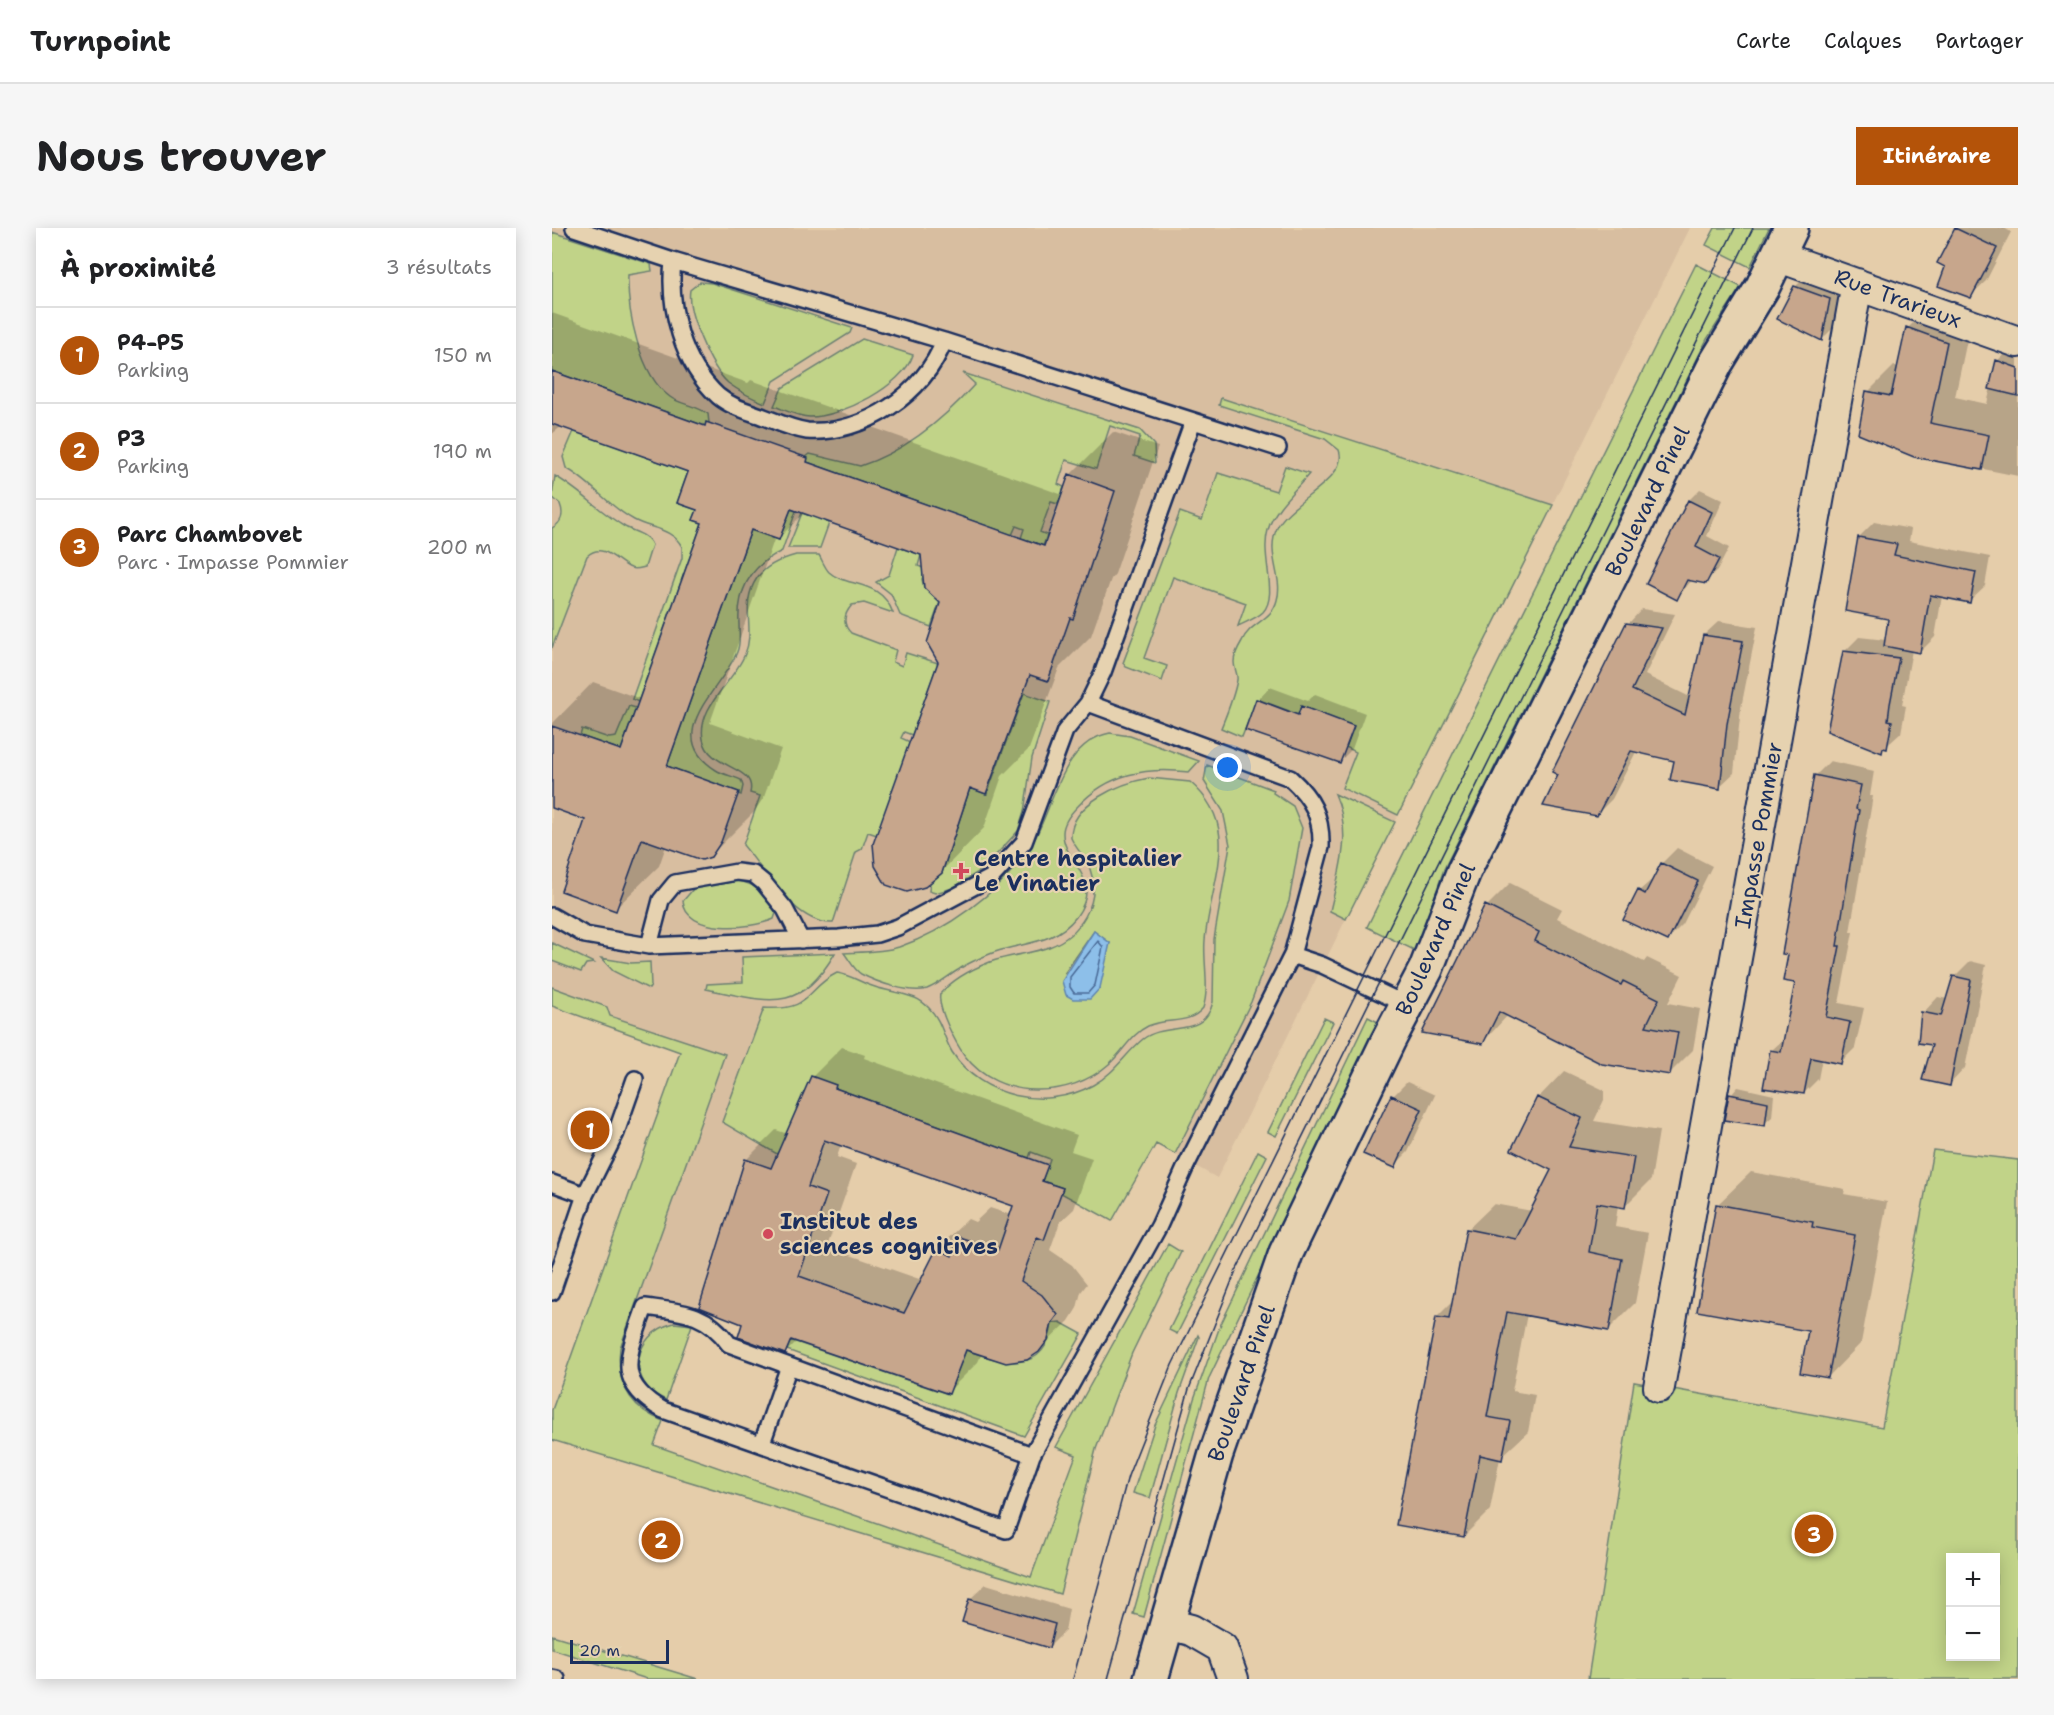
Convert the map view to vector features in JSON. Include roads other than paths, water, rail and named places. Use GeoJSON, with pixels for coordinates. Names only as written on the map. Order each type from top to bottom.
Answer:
{"type":"FeatureCollection","features":[{"type":"Feature","properties":{"kind":"main road","name":"Boulevard Pinel"},"geometry":{"type":"LineString","coordinates":[[1151,1679],[1216,1454],[1286,1254],[1426,969],[1464,871],[1716,363],[1784,242]]}},
{"type":"Feature","properties":{"kind":"street","name":"Rue Trarieux"},"geometry":{"type":"LineString","coordinates":[[1784,242],[1857,284],[2018,342]]}},
{"type":"Feature","properties":{"kind":"street","name":"Impasse Pommier"},"geometry":{"type":"LineString","coordinates":[[1659,1387],[1857,284]]}},
{"type":"Feature","properties":{"kind":"street"},"geometry":{"type":"LineString","coordinates":[[1168,1624],[1191,1630],[1222,1648],[1233,1679]]}},
{"type":"Feature","properties":{"kind":"lane"},"geometry":{"type":"LineString","coordinates":[[574,228],[673,261],[944,341],[1278,448]]}},
{"type":"Feature","properties":{"kind":"lane"},"geometry":{"type":"LineString","coordinates":[[673,261],[670,285],[674,313],[682,339],[695,366],[717,395],[731,405],[782,424],[806,430],[831,430],[858,422],[884,410],[924,379],[937,360],[944,341]]}},
{"type":"Feature","properties":{"kind":"lane"},"geometry":{"type":"LineString","coordinates":[[552,916],[585,935],[649,946],[839,938],[888,930],[924,914],[992,877],[1024,842],[1065,731],[1088,703],[1138,579],[1194,421]]}},
{"type":"Feature","properties":{"kind":"lane"},"geometry":{"type":"LineString","coordinates":[[1032,1455],[729,1344],[716,1326],[683,1312],[645,1307],[627,1369],[630,1382],[644,1400],[663,1410],[1006,1530],[1032,1455],[1159,1226],[1186,1166],[1292,955],[1321,847],[1321,829],[1317,811],[1307,794],[1290,778],[1088,703]]}},
{"type":"Feature","properties":{"kind":"lane"},"geometry":{"type":"LineString","coordinates":[[649,946],[661,900],[675,883],[737,872],[753,874],[764,883],[785,909],[801,939]]}},
{"type":"Feature","properties":{"kind":"lane"},"geometry":{"type":"LineString","coordinates":[[1292,955],[1322,965],[1407,1005]]}},
{"type":"Feature","properties":{"kind":"lane"},"geometry":{"type":"LineString","coordinates":[[552,1293],[585,1195],[616,1133],[636,1079]]}},
{"type":"Feature","properties":{"kind":"lane"},"geometry":{"type":"LineString","coordinates":[[552,1183],[585,1195]]}},
{"type":"Feature","properties":{"kind":"lane"},"geometry":{"type":"LineString","coordinates":[[762,1443],[789,1366]]}},
{"type":"Feature","properties":{"kind":"lane"},"geometry":{"type":"LineString","coordinates":[[552,1678],[557,1679]]}},
{"type":"Feature","properties":{"kind":"water"},"geometry":{"type":"Polygon","coordinates":[[[1094,931],[1110,943],[1100,988],[1090,999],[1073,999],[1066,995],[1062,981],[1094,931]]]}},
{"type":"Feature","properties":{"kind":"tram line"},"geometry":{"type":"LineString","coordinates":[[1073,1679],[1128,1476],[1172,1365],[1735,228]]}},
{"type":"Feature","properties":{"kind":"tram line"},"geometry":{"type":"LineString","coordinates":[[1108,1679],[1189,1389],[1235,1273],[1753,228]]}},
{"type":"Feature","properties":{"kind":"place","name":"Centre hospitalier Le Vinatier"},"geometry":{"type":"Point","coordinates":[961,871]}},
{"type":"Feature","properties":{"kind":"place","name":"P4-P5"},"geometry":{"type":"Point","coordinates":[590,1130]}},
{"type":"Feature","properties":{"kind":"place","name":"Institut des sciences cognitives"},"geometry":{"type":"Point","coordinates":[768,1234]}},
{"type":"Feature","properties":{"kind":"place","name":"Parc Chambovet"},"geometry":{"type":"Point","coordinates":[1814,1534]}},
{"type":"Feature","properties":{"kind":"place","name":"P3"},"geometry":{"type":"Point","coordinates":[661,1540]}}]}
